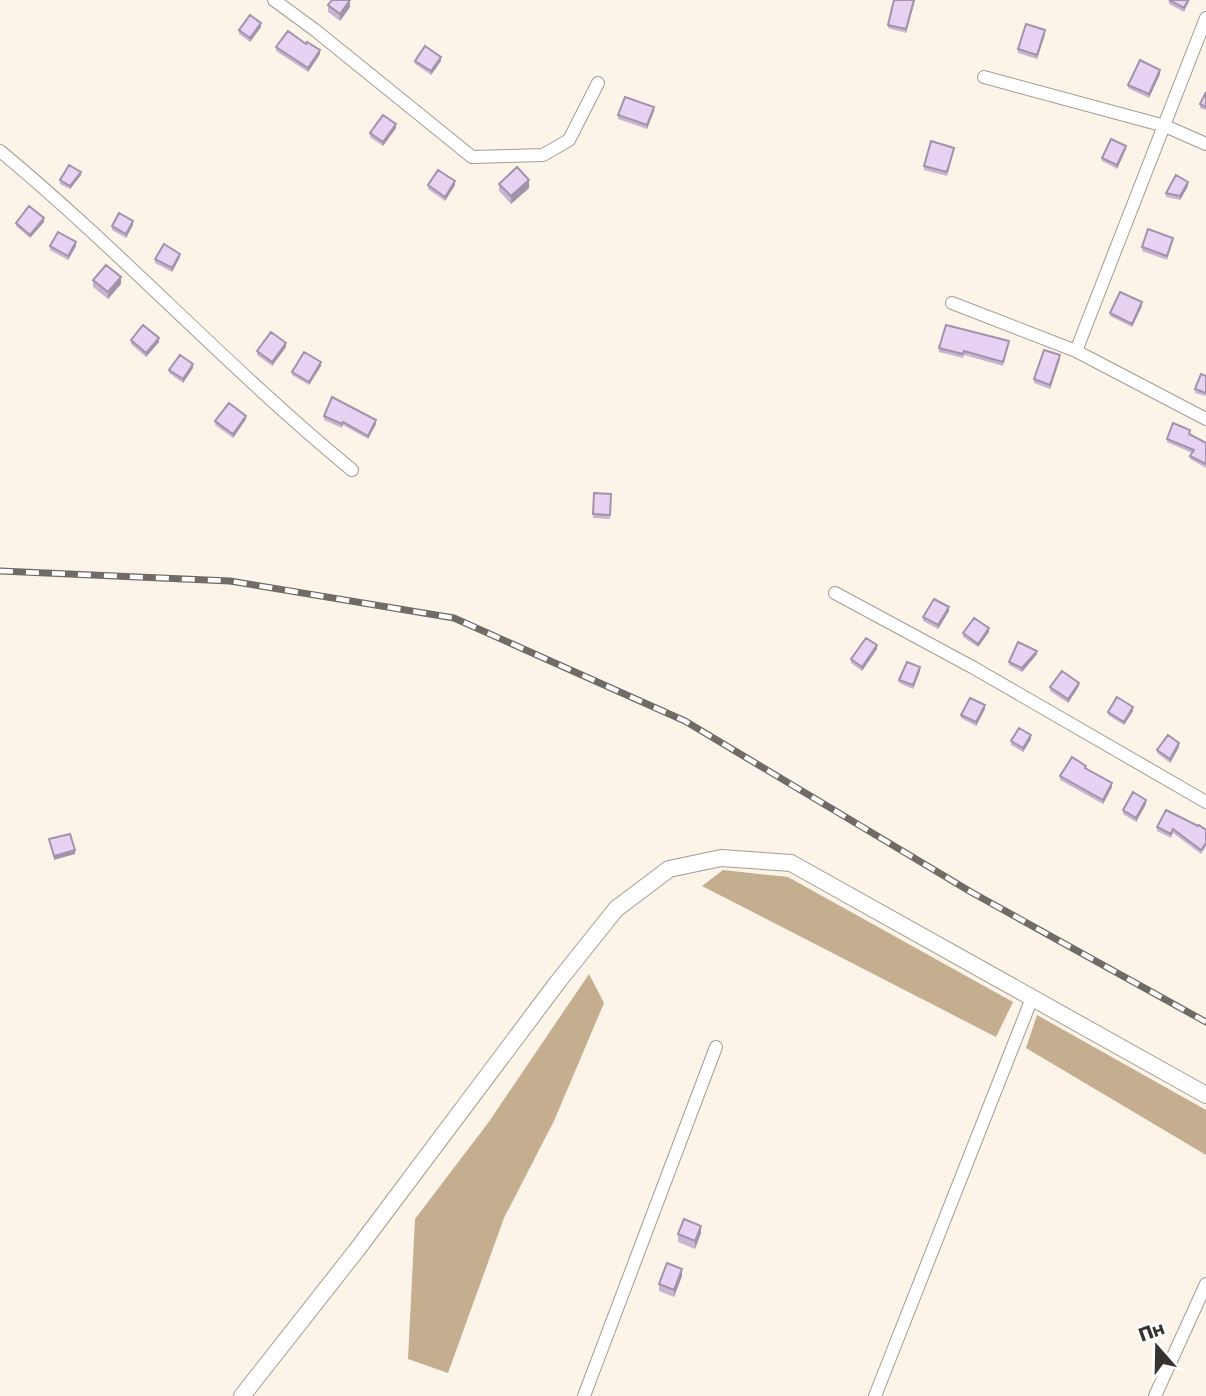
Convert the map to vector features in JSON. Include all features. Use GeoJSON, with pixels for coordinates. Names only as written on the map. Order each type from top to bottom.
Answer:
{"type":"FeatureCollection","features":[{"type":"Feature","properties":{"kind":"street"},"geometry":{"type":"LineString","coordinates":[[274,0],[472,157],[543,155],[569,140],[598,83]]}},
{"type":"Feature","properties":{"kind":"street"},"geometry":{"type":"LineString","coordinates":[[1076,351],[1206,18]]}},
{"type":"Feature","properties":{"kind":"street"},"geometry":{"type":"LineString","coordinates":[[984,77],[1165,126],[1206,144]]}},
{"type":"Feature","properties":{"kind":"street"},"geometry":{"type":"LineString","coordinates":[[0,152],[53,195],[292,421],[352,470]]}},
{"type":"Feature","properties":{"kind":"street"},"geometry":{"type":"LineString","coordinates":[[952,303],[1076,351],[1206,419]]}},
{"type":"Feature","properties":{"kind":"street"},"geometry":{"type":"LineString","coordinates":[[835,593],[974,668],[1206,802]]}},
{"type":"Feature","properties":{"kind":"street"},"geometry":{"type":"LineString","coordinates":[[242,1396],[616,909],[669,869],[721,858],[791,863],[1206,1095]]}},
{"type":"Feature","properties":{"kind":"street"},"geometry":{"type":"LineString","coordinates":[[875,1396],[1032,998]]}},
{"type":"Feature","properties":{"kind":"street"},"geometry":{"type":"LineString","coordinates":[[584,1396],[716,1047]]}},
{"type":"Feature","properties":{"kind":"street"},"geometry":{"type":"LineString","coordinates":[[1155,1396],[1206,1284]]}},
{"type":"Feature","properties":{"kind":"shaded area"},"geometry":{"type":"Polygon","coordinates":[[[723,870],[788,877],[1013,1002],[996,1037],[702,886],[723,870]]]}},
{"type":"Feature","properties":{"kind":"shaded area"},"geometry":{"type":"Polygon","coordinates":[[[589,974],[604,1003],[554,1121],[504,1218],[448,1373],[408,1359],[415,1219],[488,1123],[589,974]]]}},
{"type":"Feature","properties":{"kind":"shaded area"},"geometry":{"type":"Polygon","coordinates":[[[1037,1015],[1206,1110],[1206,1155],[1026,1048],[1037,1015]]]}},
{"type":"Feature","properties":{"kind":"building"},"geometry":{"type":"Polygon","coordinates":[[[332,0],[350,0],[340,14],[328,5],[332,0]]]}},
{"type":"Feature","properties":{"kind":"building"},"geometry":{"type":"Polygon","coordinates":[[[894,0],[914,0],[906,29],[888,25],[894,0]]]}},
{"type":"Feature","properties":{"kind":"building"},"geometry":{"type":"Polygon","coordinates":[[[1169,0],[1188,0],[1184,8],[1169,0]]]}},
{"type":"Feature","properties":{"kind":"building"},"geometry":{"type":"Polygon","coordinates":[[[250,15],[261,23],[250,38],[239,30],[250,15]]]}},
{"type":"Feature","properties":{"kind":"building"},"geometry":{"type":"Polygon","coordinates":[[[1026,24],[1045,30],[1037,55],[1018,49],[1026,24]]]}},
{"type":"Feature","properties":{"kind":"building"},"geometry":{"type":"Polygon","coordinates":[[[288,31],[320,50],[308,68],[276,47],[288,31]]]}},
{"type":"Feature","properties":{"kind":"building"},"geometry":{"type":"Polygon","coordinates":[[[425,46],[441,57],[431,71],[415,61],[425,46]]]}},
{"type":"Feature","properties":{"kind":"building"},"geometry":{"type":"Polygon","coordinates":[[[1140,60],[1160,70],[1149,94],[1128,85],[1140,60]]]}},
{"type":"Feature","properties":{"kind":"building"},"geometry":{"type":"Polygon","coordinates":[[[1206,92],[1206,107],[1200,104],[1206,92]]]}},
{"type":"Feature","properties":{"kind":"building"},"geometry":{"type":"Polygon","coordinates":[[[625,97],[654,107],[647,125],[618,115],[625,97]]]}},
{"type":"Feature","properties":{"kind":"building"},"geometry":{"type":"Polygon","coordinates":[[[383,115],[396,124],[383,142],[370,133],[383,115]]]}},
{"type":"Feature","properties":{"kind":"building"},"geometry":{"type":"Polygon","coordinates":[[[1111,139],[1126,146],[1117,165],[1102,158],[1111,139]]]}},
{"type":"Feature","properties":{"kind":"building"},"geometry":{"type":"Polygon","coordinates":[[[931,141],[954,148],[947,172],[924,166],[931,141]]]}},
{"type":"Feature","properties":{"kind":"building"},"geometry":{"type":"Polygon","coordinates":[[[69,165],[81,172],[70,186],[60,180],[69,165]]]}},
{"type":"Feature","properties":{"kind":"building"},"geometry":{"type":"Polygon","coordinates":[[[517,167],[529,180],[511,196],[499,184],[517,167]]]}},
{"type":"Feature","properties":{"kind":"building"},"geometry":{"type":"Polygon","coordinates":[[[438,170],[455,181],[445,197],[428,185],[438,170]]]}},
{"type":"Feature","properties":{"kind":"building"},"geometry":{"type":"Polygon","coordinates":[[[1176,175],[1188,182],[1180,196],[1166,193],[1176,175]]]}},
{"type":"Feature","properties":{"kind":"building"},"geometry":{"type":"Polygon","coordinates":[[[29,206],[44,218],[30,235],[16,223],[29,206]]]}},
{"type":"Feature","properties":{"kind":"building"},"geometry":{"type":"Polygon","coordinates":[[[119,213],[133,221],[126,234],[112,226],[119,213]]]}},
{"type":"Feature","properties":{"kind":"building"},"geometry":{"type":"Polygon","coordinates":[[[1148,229],[1173,238],[1167,256],[1142,247],[1148,229]]]}},
{"type":"Feature","properties":{"kind":"building"},"geometry":{"type":"Polygon","coordinates":[[[58,232],[76,242],[68,256],[50,246],[58,232]]]}},
{"type":"Feature","properties":{"kind":"building"},"geometry":{"type":"Polygon","coordinates":[[[164,244],[180,254],[172,268],[155,259],[164,244]]]}},
{"type":"Feature","properties":{"kind":"building"},"geometry":{"type":"Polygon","coordinates":[[[106,265],[121,277],[108,292],[93,280],[106,265]]]}},
{"type":"Feature","properties":{"kind":"building"},"geometry":{"type":"Polygon","coordinates":[[[1120,292],[1142,302],[1132,324],[1110,313],[1120,292]]]}},
{"type":"Feature","properties":{"kind":"building"},"geometry":{"type":"Polygon","coordinates":[[[143,325],[159,338],[146,353],[131,340],[143,325]]]}},
{"type":"Feature","properties":{"kind":"building"},"geometry":{"type":"Polygon","coordinates":[[[946,325],[1009,341],[1003,362],[964,351],[963,354],[939,348],[946,325]]]}},
{"type":"Feature","properties":{"kind":"building"},"geometry":{"type":"Polygon","coordinates":[[[271,332],[286,343],[272,362],[257,351],[271,332]]]}},
{"type":"Feature","properties":{"kind":"building"},"geometry":{"type":"Polygon","coordinates":[[[1044,350],[1060,355],[1050,385],[1034,379],[1044,350]]]}},
{"type":"Feature","properties":{"kind":"building"},"geometry":{"type":"Polygon","coordinates":[[[304,352],[321,362],[309,382],[292,372],[304,352]]]}},
{"type":"Feature","properties":{"kind":"building"},"geometry":{"type":"Polygon","coordinates":[[[180,355],[193,364],[183,379],[169,370],[180,355]]]}},
{"type":"Feature","properties":{"kind":"building"},"geometry":{"type":"Polygon","coordinates":[[[1201,374],[1206,376],[1206,393],[1195,389],[1201,374]]]}},
{"type":"Feature","properties":{"kind":"building"},"geometry":{"type":"Polygon","coordinates":[[[332,397],[376,420],[368,436],[343,422],[342,424],[324,416],[332,397]]]}},
{"type":"Feature","properties":{"kind":"building"},"geometry":{"type":"Polygon","coordinates":[[[229,403],[246,416],[233,434],[215,421],[229,403]]]}},
{"type":"Feature","properties":{"kind":"building"},"geometry":{"type":"Polygon","coordinates":[[[1173,423],[1190,430],[1189,434],[1206,443],[1206,464],[1190,456],[1194,450],[1167,439],[1173,423]]]}},
{"type":"Feature","properties":{"kind":"building"},"geometry":{"type":"Polygon","coordinates":[[[594,493],[611,494],[610,515],[593,514],[594,493]]]}},
{"type":"Feature","properties":{"kind":"building"},"geometry":{"type":"Polygon","coordinates":[[[934,599],[949,607],[938,625],[923,617],[934,599]]]}},
{"type":"Feature","properties":{"kind":"building"},"geometry":{"type":"Polygon","coordinates":[[[974,618],[989,628],[978,644],[963,633],[974,618]]]}},
{"type":"Feature","properties":{"kind":"building"},"geometry":{"type":"Polygon","coordinates":[[[866,638],[877,645],[862,667],[851,659],[866,638]]]}},
{"type":"Feature","properties":{"kind":"building"},"geometry":{"type":"Polygon","coordinates":[[[1018,642],[1037,651],[1022,668],[1009,662],[1018,642]]]}},
{"type":"Feature","properties":{"kind":"building"},"geometry":{"type":"Polygon","coordinates":[[[907,662],[920,667],[913,685],[899,680],[907,662]]]}},
{"type":"Feature","properties":{"kind":"building"},"geometry":{"type":"Polygon","coordinates":[[[1062,671],[1079,683],[1068,699],[1050,687],[1062,671]]]}},
{"type":"Feature","properties":{"kind":"building"},"geometry":{"type":"Polygon","coordinates":[[[1117,697],[1133,707],[1124,722],[1108,712],[1117,697]]]}},
{"type":"Feature","properties":{"kind":"building"},"geometry":{"type":"Polygon","coordinates":[[[970,698],[985,705],[976,722],[961,715],[970,698]]]}},
{"type":"Feature","properties":{"kind":"building"},"geometry":{"type":"Polygon","coordinates":[[[1019,728],[1031,735],[1023,748],[1011,741],[1019,728]]]}},
{"type":"Feature","properties":{"kind":"building"},"geometry":{"type":"Polygon","coordinates":[[[1168,735],[1179,743],[1170,759],[1157,750],[1168,735]]]}},
{"type":"Feature","properties":{"kind":"building"},"geometry":{"type":"Polygon","coordinates":[[[1072,757],[1086,766],[1085,768],[1112,783],[1103,800],[1060,776],[1072,757]]]}},
{"type":"Feature","properties":{"kind":"building"},"geometry":{"type":"Polygon","coordinates":[[[1133,792],[1146,800],[1136,818],[1123,810],[1133,792]]]}},
{"type":"Feature","properties":{"kind":"building"},"geometry":{"type":"Polygon","coordinates":[[[1166,810],[1206,830],[1206,843],[1201,850],[1173,829],[1171,834],[1157,827],[1166,810]]]}},
{"type":"Feature","properties":{"kind":"building"},"geometry":{"type":"Polygon","coordinates":[[[70,834],[75,850],[54,856],[49,839],[70,834]]]}},
{"type":"Feature","properties":{"kind":"building"},"geometry":{"type":"Polygon","coordinates":[[[684,1219],[701,1226],[695,1241],[678,1234],[684,1219]]]}},
{"type":"Feature","properties":{"kind":"building"},"geometry":{"type":"Polygon","coordinates":[[[667,1263],[682,1269],[674,1290],[659,1284],[667,1263]]]}},
{"type":"Feature","properties":{"kind":"railway"},"geometry":{"type":"LineString","coordinates":[[0,571],[230,581],[454,618],[685,721],[971,892],[1206,1022]]}}]}
